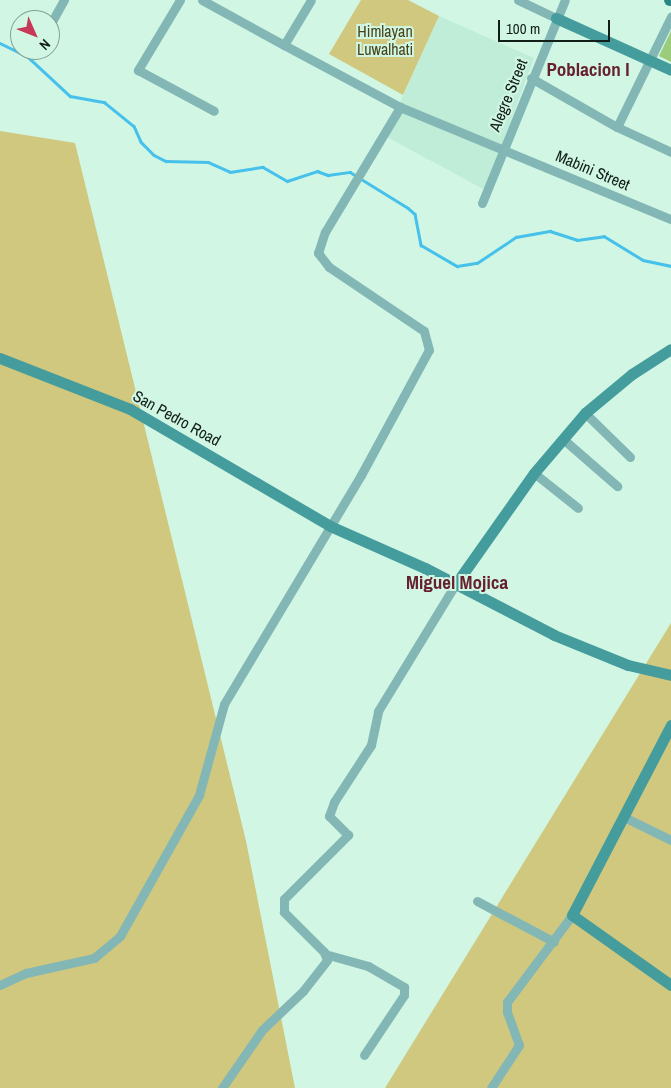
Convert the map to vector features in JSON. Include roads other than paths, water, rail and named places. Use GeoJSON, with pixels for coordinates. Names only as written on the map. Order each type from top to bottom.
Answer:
{"type":"FeatureCollection","features":[{"type":"Feature","properties":{"kind":"street"},"geometry":{"type":"LineString","coordinates":[[180,0],[138,70],[214,111]]}},
{"type":"Feature","properties":{"kind":"street","name":"Mabini Street"},"geometry":{"type":"LineString","coordinates":[[202,0],[400,106],[671,219]]}},
{"type":"Feature","properties":{"kind":"street"},"geometry":{"type":"LineString","coordinates":[[284,45],[311,0]]}},
{"type":"Feature","properties":{"kind":"street"},"geometry":{"type":"LineString","coordinates":[[518,0],[671,70]]}},
{"type":"Feature","properties":{"kind":"street","name":"Alegre Street"},"geometry":{"type":"LineString","coordinates":[[482,203],[531,78],[565,0]]}},
{"type":"Feature","properties":{"kind":"street"},"geometry":{"type":"LineString","coordinates":[[617,127],[671,17]]}},
{"type":"Feature","properties":{"kind":"street"},"geometry":{"type":"LineString","coordinates":[[531,78],[617,127],[671,152]]}},
{"type":"Feature","properties":{"kind":"street"},"geometry":{"type":"LineString","coordinates":[[0,985],[26,973],[94,958],[120,936],[199,795],[224,704],[330,526],[429,350],[424,331],[328,267],[318,253],[325,232],[400,106]]}},
{"type":"Feature","properties":{"kind":"street"},"geometry":{"type":"LineString","coordinates":[[364,1055],[395,1011],[404,987],[368,966],[325,954],[284,912],[284,898],[348,835],[329,816],[334,802],[371,745],[378,711],[456,585],[534,473],[585,413],[619,383],[671,349]]}},
{"type":"Feature","properties":{"kind":"street","name":"San Pedro Road"},"geometry":{"type":"LineString","coordinates":[[0,358],[130,410],[330,526],[597,654],[671,676]]}},
{"type":"Feature","properties":{"kind":"street"},"geometry":{"type":"LineString","coordinates":[[585,413],[630,457]]}},
{"type":"Feature","properties":{"kind":"street"},"geometry":{"type":"LineString","coordinates":[[563,439],[617,486]]}},
{"type":"Feature","properties":{"kind":"street"},"geometry":{"type":"LineString","coordinates":[[534,473],[578,508]]}},
{"type":"Feature","properties":{"kind":"street"},"geometry":{"type":"LineString","coordinates":[[491,1088],[519,1045],[506,1012],[507,1002],[554,942],[572,915],[671,725]]}},
{"type":"Feature","properties":{"kind":"street"},"geometry":{"type":"LineString","coordinates":[[624,817],[671,840]]}},
{"type":"Feature","properties":{"kind":"street"},"geometry":{"type":"LineString","coordinates":[[477,901],[554,942]]}},
{"type":"Feature","properties":{"kind":"street"},"geometry":{"type":"LineString","coordinates":[[572,915],[671,985]]}},
{"type":"Feature","properties":{"kind":"street"},"geometry":{"type":"LineString","coordinates":[[222,1088],[262,1030],[324,968],[325,954]]}},
{"type":"Feature","properties":{"kind":"waterway"},"geometry":{"type":"LineString","coordinates":[[0,43],[27,56],[70,96],[104,102],[134,126],[141,142],[154,155],[166,161],[208,162],[230,172],[263,167],[287,181],[317,171],[328,175],[350,172],[415,214],[421,245],[457,266],[477,263],[516,237],[550,231],[577,240],[604,236],[643,260],[671,266]]}},
{"type":"Feature","properties":{"kind":"district","name":"Poblacion I"},"geometry":{"type":"Point","coordinates":[588,70]}},
{"type":"Feature","properties":{"kind":"district","name":"Miguel Mojica"},"geometry":{"type":"Point","coordinates":[457,583]}},
{"type":"Feature","properties":{"kind":"park label","name":"Himlayan Luwalhati"},"geometry":{"type":"Point","coordinates":[385,40]}}]}
